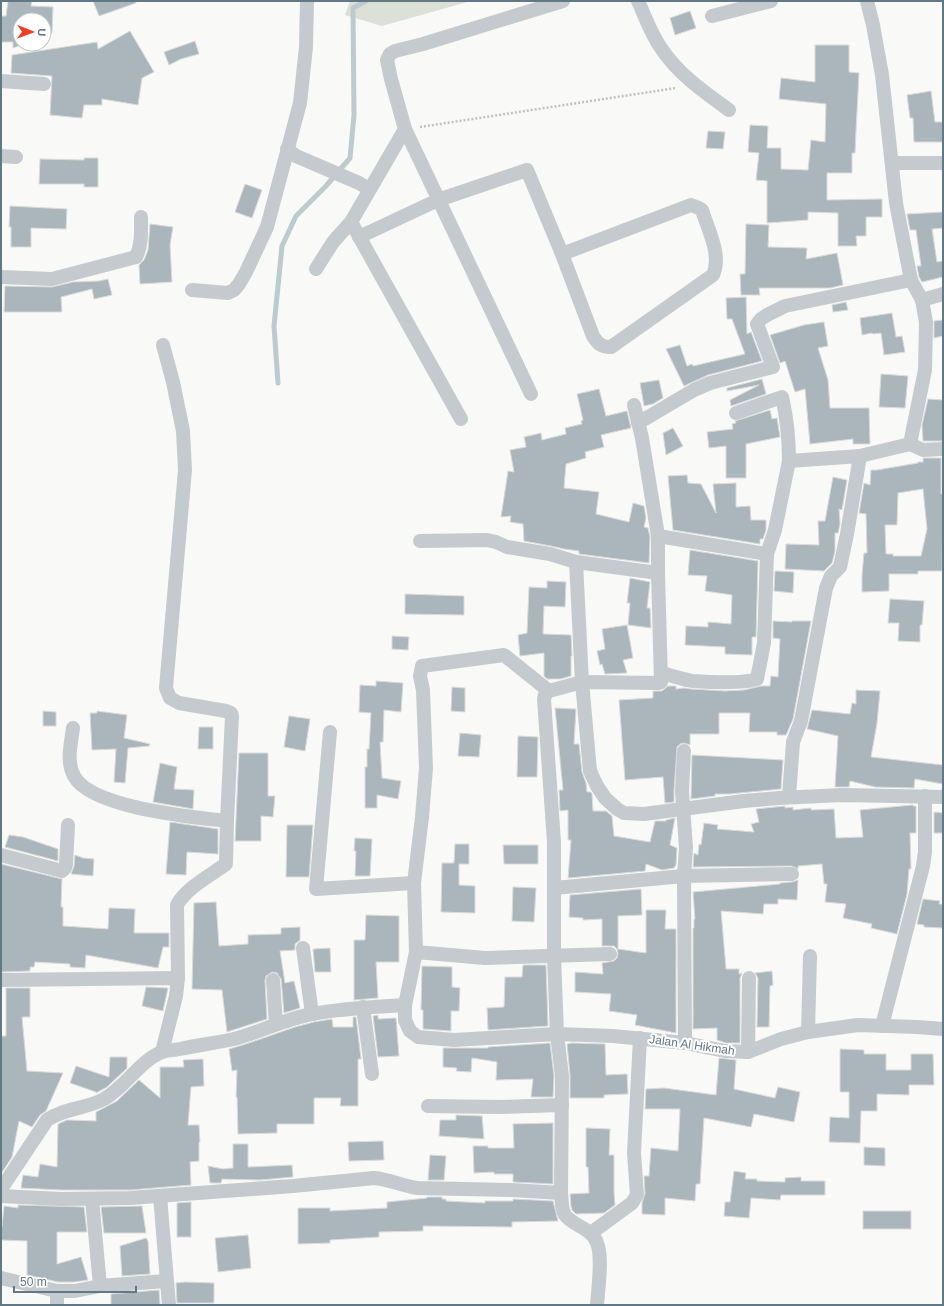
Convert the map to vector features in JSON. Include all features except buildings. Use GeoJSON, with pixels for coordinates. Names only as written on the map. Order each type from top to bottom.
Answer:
{"type":"FeatureCollection","features":[{"type":"Feature","properties":{"kind":"street"},"geometry":{"type":"LineString","coordinates":[[192,290],[228,293],[234,290],[239,284],[266,227],[292,152],[300,103],[306,47],[307,1]]}},
{"type":"Feature","properties":{"kind":"street"},"geometry":{"type":"LineString","coordinates":[[531,394],[405,129],[387,60],[390,54],[395,51],[423,44],[563,1]]}},
{"type":"Feature","properties":{"kind":"street"},"geometry":{"type":"LineString","coordinates":[[638,1],[661,48],[694,85],[729,110]]}},
{"type":"Feature","properties":{"kind":"street"},"geometry":{"type":"LineString","coordinates":[[712,16],[771,1]]}},
{"type":"Feature","properties":{"kind":"street"},"geometry":{"type":"LineString","coordinates":[[867,1],[882,75],[896,203],[911,280],[922,300],[926,322],[925,370],[910,444]]}},
{"type":"Feature","properties":{"kind":"street"},"geometry":{"type":"LineString","coordinates":[[1,81],[44,84]]}},
{"type":"Feature","properties":{"kind":"street"},"geometry":{"type":"LineString","coordinates":[[316,269],[333,242],[351,222],[364,186],[405,129]]}},
{"type":"Feature","properties":{"kind":"street"},"geometry":{"type":"LineString","coordinates":[[292,152],[364,186]]}},
{"type":"Feature","properties":{"kind":"street"},"geometry":{"type":"LineString","coordinates":[[1,156],[16,157]]}},
{"type":"Feature","properties":{"kind":"street"},"geometry":{"type":"LineString","coordinates":[[892,163],[943,163]]}},
{"type":"Feature","properties":{"kind":"street"},"geometry":{"type":"LineString","coordinates":[[359,237],[438,200],[527,170],[562,254],[593,336],[601,346],[606,347],[611,347],[713,275],[716,268],[714,247],[702,210],[691,205],[562,254]]}},
{"type":"Feature","properties":{"kind":"street"},"geometry":{"type":"LineString","coordinates":[[1,277],[52,279],[136,257],[140,250],[141,217]]}},
{"type":"Feature","properties":{"kind":"street"},"geometry":{"type":"LineString","coordinates":[[351,222],[461,419]]}},
{"type":"Feature","properties":{"kind":"street"},"geometry":{"type":"LineString","coordinates":[[638,423],[694,390],[710,384],[773,367],[757,324],[767,315],[785,306],[805,301],[911,280]]}},
{"type":"Feature","properties":{"kind":"street"},"geometry":{"type":"LineString","coordinates":[[922,300],[943,294]]}},
{"type":"Feature","properties":{"kind":"street"},"geometry":{"type":"LineString","coordinates":[[162,1052],[176,996],[178,978],[177,905],[181,898],[226,864],[232,716],[231,713],[226,711],[179,703],[170,698],[166,688],[185,470],[183,431],[173,382],[163,345]]}},
{"type":"Feature","properties":{"kind":"street"},"geometry":{"type":"LineString","coordinates":[[662,673],[692,681],[749,682],[757,678],[764,644],[767,554],[775,530],[788,461],[789,439],[787,418],[782,397],[736,413]]}},
{"type":"Feature","properties":{"kind":"street"},"geometry":{"type":"LineString","coordinates":[[597,1305],[599,1251],[597,1243],[591,1233],[565,1214],[562,1205],[562,1076],[557,1034],[554,956],[554,842],[544,699],[548,691],[582,682],[661,682],[658,536],[634,405]]}},
{"type":"Feature","properties":{"kind":"street"},"geometry":{"type":"LineString","coordinates":[[788,461],[860,456],[910,444],[923,450],[943,449]]}},
{"type":"Feature","properties":{"kind":"street"},"geometry":{"type":"LineString","coordinates":[[789,797],[793,742],[801,721],[826,588],[831,576],[840,567],[860,456]]}},
{"type":"Feature","properties":{"kind":"street"},"geometry":{"type":"LineString","coordinates":[[658,536],[767,554]]}},
{"type":"Feature","properties":{"kind":"street"},"geometry":{"type":"LineString","coordinates":[[420,541],[487,540],[507,547],[550,554],[576,562],[658,573]]}},
{"type":"Feature","properties":{"kind":"street"},"geometry":{"type":"LineString","coordinates":[[576,562],[582,682],[590,771],[605,798],[617,809],[624,813],[644,814],[684,810],[744,800],[789,797],[843,795],[943,797]]}},
{"type":"Feature","properties":{"kind":"street","name":"Jalan Al Hikmah"},"geometry":{"type":"LineString","coordinates":[[548,691],[504,655],[422,666],[420,676],[426,768],[414,883],[416,952],[405,1005],[405,1020],[410,1031],[418,1037],[454,1040],[557,1034],[613,1036],[684,1043],[725,1051],[748,1052],[781,1039],[808,1032],[858,1025],[943,1029]]}},
{"type":"Feature","properties":{"kind":"street"},"geometry":{"type":"LineString","coordinates":[[73,728],[69,761],[71,770],[74,778],[82,786],[95,794],[114,801],[170,814],[227,821]]}},
{"type":"Feature","properties":{"kind":"street"},"geometry":{"type":"LineString","coordinates":[[330,732],[316,888],[414,883]]}},
{"type":"Feature","properties":{"kind":"street"},"geometry":{"type":"LineString","coordinates":[[684,751],[682,791],[686,848],[684,876],[684,1043]]}},
{"type":"Feature","properties":{"kind":"street"},"geometry":{"type":"LineString","coordinates":[[882,1026],[923,866],[925,852],[925,796]]}},
{"type":"Feature","properties":{"kind":"street"},"geometry":{"type":"LineString","coordinates":[[1,855],[59,871],[64,870],[66,864],[68,825]]}},
{"type":"Feature","properties":{"kind":"street"},"geometry":{"type":"LineString","coordinates":[[554,888],[684,876],[792,874]]}},
{"type":"Feature","properties":{"kind":"street"},"geometry":{"type":"LineString","coordinates":[[303,948],[312,1014]]}},
{"type":"Feature","properties":{"kind":"street"},"geometry":{"type":"LineString","coordinates":[[416,952],[485,958],[610,954]]}},
{"type":"Feature","properties":{"kind":"street"},"geometry":{"type":"LineString","coordinates":[[808,1032],[810,956]]}},
{"type":"Feature","properties":{"kind":"street"},"geometry":{"type":"LineString","coordinates":[[1,980],[178,978]]}},
{"type":"Feature","properties":{"kind":"street"},"geometry":{"type":"LineString","coordinates":[[748,1052],[749,978]]}},
{"type":"Feature","properties":{"kind":"street"},"geometry":{"type":"LineString","coordinates":[[273,980],[276,1024]]}},
{"type":"Feature","properties":{"kind":"street"},"geometry":{"type":"LineString","coordinates":[[1,1189],[47,1120],[54,1115],[92,1105],[104,1099],[113,1093],[144,1064],[162,1052],[232,1039],[259,1032],[276,1024],[312,1014],[363,1007],[405,1005]]}},
{"type":"Feature","properties":{"kind":"street"},"geometry":{"type":"LineString","coordinates":[[363,1007],[372,1074]]}},
{"type":"Feature","properties":{"kind":"street"},"geometry":{"type":"LineString","coordinates":[[591,1233],[632,1203],[637,1195],[634,1153],[640,1038]]}},
{"type":"Feature","properties":{"kind":"street"},"geometry":{"type":"LineString","coordinates":[[428,1106],[499,1107],[562,1105]]}},
{"type":"Feature","properties":{"kind":"street"},"geometry":{"type":"LineString","coordinates":[[1,1196],[92,1199],[160,1196],[374,1178],[382,1178],[416,1188],[512,1190],[561,1193]]}},
{"type":"Feature","properties":{"kind":"street"},"geometry":{"type":"LineString","coordinates":[[160,1196],[169,1305]]}},
{"type":"Feature","properties":{"kind":"street"},"geometry":{"type":"LineString","coordinates":[[92,1199],[100,1286]]}},
{"type":"Feature","properties":{"kind":"street"},"geometry":{"type":"LineString","coordinates":[[1,1278],[57,1298],[75,1291],[100,1286],[166,1281]]}},
{"type":"Feature","properties":{"kind":"path"},"geometry":{"type":"LineString","coordinates":[[405,129],[694,85]]}},
{"type":"Feature","properties":{"kind":"shaded area"},"geometry":{"type":"Polygon","coordinates":[[[350,1],[471,1],[382,26],[345,15],[350,1]]]}},
{"type":"Feature","properties":{"kind":"waterway"},"geometry":{"type":"LineString","coordinates":[[278,383],[274,326],[282,246],[296,216],[326,186],[350,158],[354,115],[353,8],[366,1]]}}]}
